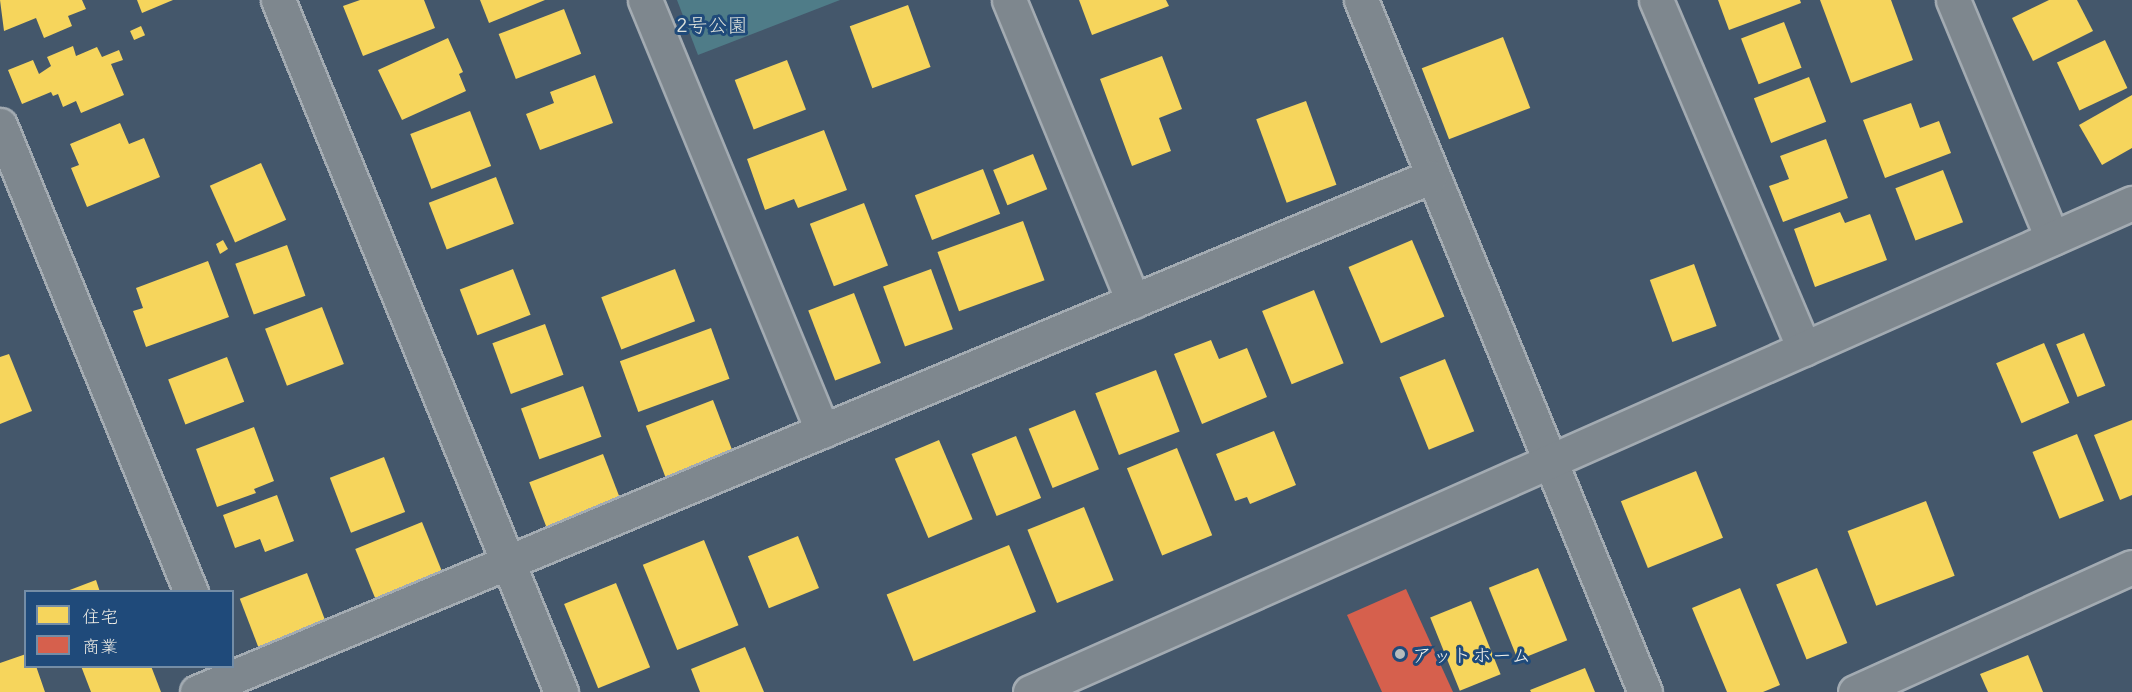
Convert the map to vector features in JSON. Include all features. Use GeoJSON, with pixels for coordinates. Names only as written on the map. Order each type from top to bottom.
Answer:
{"type":"FeatureCollection","features":[{"type":"Feature","properties":{"kind":"street"},"geometry":{"type":"LineString","coordinates":[[278,0],[561,692]]}},
{"type":"Feature","properties":{"kind":"street"},"geometry":{"type":"LineString","coordinates":[[645,0],[823,431]]}},
{"type":"Feature","properties":{"kind":"street"},"geometry":{"type":"LineString","coordinates":[[1009,0],[1133,301]]}},
{"type":"Feature","properties":{"kind":"street"},"geometry":{"type":"LineString","coordinates":[[1361,0],[1430,177],[1552,462],[1645,692]]}},
{"type":"Feature","properties":{"kind":"street"},"geometry":{"type":"LineString","coordinates":[[1656,0],[1804,349]]}},
{"type":"Feature","properties":{"kind":"street"},"geometry":{"type":"LineString","coordinates":[[1953,0],[2052,238]]}},
{"type":"Feature","properties":{"kind":"street"},"geometry":{"type":"LineString","coordinates":[[0,125],[191,590]]}},
{"type":"Feature","properties":{"kind":"street"},"geometry":{"type":"LineString","coordinates":[[197,692],[225,673],[508,562],[1430,177]]}},
{"type":"Feature","properties":{"kind":"street"},"geometry":{"type":"LineString","coordinates":[[1030,692],[2132,203]]}},
{"type":"Feature","properties":{"kind":"street"},"geometry":{"type":"LineString","coordinates":[[1855,692],[2132,567]]}},
{"type":"Feature","properties":{"kind":"green space","name":"2号公園"},"geometry":{"type":"Polygon","coordinates":[[[677,0],[840,0],[698,55],[677,0]]]}},
{"type":"Feature","properties":{"kind":"building: 住宅"},"geometry":{"type":"Polygon","coordinates":[[[0,0],[82,0],[86,9],[68,16],[72,26],[44,38],[36,18],[4,31],[0,0]]]}},
{"type":"Feature","properties":{"kind":"building: 住宅"},"geometry":{"type":"Polygon","coordinates":[[[137,0],[173,0],[142,13],[137,0]]]}},
{"type":"Feature","properties":{"kind":"building: 住宅"},"geometry":{"type":"Polygon","coordinates":[[[360,0],[424,0],[435,28],[363,56],[343,6],[360,0]]]}},
{"type":"Feature","properties":{"kind":"building: 住宅"},"geometry":{"type":"Polygon","coordinates":[[[480,0],[545,0],[489,23],[480,0]]]}},
{"type":"Feature","properties":{"kind":"building: 住宅"},"geometry":{"type":"Polygon","coordinates":[[[1079,0],[1166,0],[1169,6],[1092,35],[1079,0]]]}},
{"type":"Feature","properties":{"kind":"building: 住宅"},"geometry":{"type":"Polygon","coordinates":[[[1718,0],[1800,0],[1801,3],[1729,30],[1718,0]]]}},
{"type":"Feature","properties":{"kind":"building: 住宅"},"geometry":{"type":"Polygon","coordinates":[[[1820,0],[1891,0],[1913,60],[1851,83],[1820,0]]]}},
{"type":"Feature","properties":{"kind":"building: 住宅"},"geometry":{"type":"Polygon","coordinates":[[[2049,0],[2077,0],[2093,31],[2033,61],[2012,18],[2049,0]]]}},
{"type":"Feature","properties":{"kind":"building: 住宅"},"geometry":{"type":"Polygon","coordinates":[[[908,5],[931,67],[872,88],[850,26],[908,5]]]}},
{"type":"Feature","properties":{"kind":"building: 住宅"},"geometry":{"type":"Polygon","coordinates":[[[564,9],[581,54],[516,79],[499,34],[564,9]]]}},
{"type":"Feature","properties":{"kind":"building: 住宅"},"geometry":{"type":"Polygon","coordinates":[[[1784,22],[1802,68],[1759,84],[1741,38],[1784,22]]]}},
{"type":"Feature","properties":{"kind":"building: 住宅"},"geometry":{"type":"Polygon","coordinates":[[[141,26],[145,35],[134,40],[130,31],[141,26]]]}},
{"type":"Feature","properties":{"kind":"building: 住宅"},"geometry":{"type":"Polygon","coordinates":[[[1503,37],[1530,108],[1449,139],[1422,68],[1503,37]]]}},
{"type":"Feature","properties":{"kind":"building: 住宅"},"geometry":{"type":"Polygon","coordinates":[[[448,38],[463,72],[459,74],[466,91],[402,120],[378,70],[448,38]]]}},
{"type":"Feature","properties":{"kind":"building: 住宅"},"geometry":{"type":"Polygon","coordinates":[[[2105,40],[2127,88],[2079,110],[2057,62],[2105,40]]]}},
{"type":"Feature","properties":{"kind":"building: 住宅"},"geometry":{"type":"Polygon","coordinates":[[[73,46],[76,56],[97,47],[102,57],[119,50],[123,60],[111,64],[124,95],[81,113],[76,101],[63,107],[58,94],[53,96],[51,92],[22,104],[8,70],[33,60],[39,74],[51,66],[47,57],[73,46]]]}},
{"type":"Feature","properties":{"kind":"building: 住宅"},"geometry":{"type":"Polygon","coordinates":[[[1162,56],[1182,109],[1159,118],[1171,151],[1132,166],[1100,79],[1162,56]]]}},
{"type":"Feature","properties":{"kind":"building: 住宅"},"geometry":{"type":"Polygon","coordinates":[[[787,60],[806,109],[754,130],[735,80],[787,60]]]}},
{"type":"Feature","properties":{"kind":"building: 住宅"},"geometry":{"type":"Polygon","coordinates":[[[595,75],[613,123],[540,150],[526,114],[554,103],[550,92],[595,75]]]}},
{"type":"Feature","properties":{"kind":"building: 住宅"},"geometry":{"type":"Polygon","coordinates":[[[1809,77],[1826,122],[1771,143],[1754,98],[1809,77]]]}},
{"type":"Feature","properties":{"kind":"building: 住宅"},"geometry":{"type":"Polygon","coordinates":[[[2132,95],[2132,148],[2102,165],[2079,125],[2132,95]]]}},
{"type":"Feature","properties":{"kind":"building: 住宅"},"geometry":{"type":"Polygon","coordinates":[[[1306,101],[1336,185],[1287,203],[1256,119],[1306,101]]]}},
{"type":"Feature","properties":{"kind":"building: 住宅"},"geometry":{"type":"Polygon","coordinates":[[[1911,103],[1920,128],[1939,121],[1951,153],[1885,178],[1863,120],[1911,103]]]}},
{"type":"Feature","properties":{"kind":"building: 住宅"},"geometry":{"type":"Polygon","coordinates":[[[470,111],[491,166],[431,189],[410,134],[470,111]]]}},
{"type":"Feature","properties":{"kind":"building: 住宅"},"geometry":{"type":"Polygon","coordinates":[[[120,123],[129,144],[144,138],[160,177],[87,207],[71,168],[79,165],[70,144],[120,123]]]}},
{"type":"Feature","properties":{"kind":"building: 住宅"},"geometry":{"type":"Polygon","coordinates":[[[824,130],[847,190],[798,208],[794,199],[765,210],[747,159],[824,130]]]}},
{"type":"Feature","properties":{"kind":"building: 住宅"},"geometry":{"type":"Polygon","coordinates":[[[1826,139],[1848,198],[1783,222],[1769,186],[1789,179],[1780,156],[1826,139]]]}},
{"type":"Feature","properties":{"kind":"building: 住宅"},"geometry":{"type":"Polygon","coordinates":[[[1033,154],[1047,189],[1007,205],[993,170],[1033,154]]]}},
{"type":"Feature","properties":{"kind":"building: 住宅"},"geometry":{"type":"Polygon","coordinates":[[[261,163],[286,220],[235,242],[210,186],[261,163]]]}},
{"type":"Feature","properties":{"kind":"building: 住宅"},"geometry":{"type":"Polygon","coordinates":[[[983,169],[1000,214],[932,240],[915,195],[983,169]]]}},
{"type":"Feature","properties":{"kind":"building: 住宅"},"geometry":{"type":"Polygon","coordinates":[[[1943,170],[1963,222],[1915,241],[1895,188],[1943,170]]]}},
{"type":"Feature","properties":{"kind":"building: 住宅"},"geometry":{"type":"Polygon","coordinates":[[[496,177],[514,224],[447,249],[429,203],[496,177]]]}},
{"type":"Feature","properties":{"kind":"building: 住宅"},"geometry":{"type":"Polygon","coordinates":[[[864,203],[888,266],[834,286],[810,224],[864,203]]]}},
{"type":"Feature","properties":{"kind":"building: 住宅"},"geometry":{"type":"Polygon","coordinates":[[[1840,212],[1845,223],[1870,214],[1887,260],[1815,287],[1794,229],[1840,212]]]}},
{"type":"Feature","properties":{"kind":"building: 住宅"},"geometry":{"type":"Polygon","coordinates":[[[1023,221],[1045,280],[959,311],[937,252],[1023,221]]]}},
{"type":"Feature","properties":{"kind":"building: 住宅"},"geometry":{"type":"Polygon","coordinates":[[[223,240],[228,249],[220,254],[216,244],[223,240]]]}},
{"type":"Feature","properties":{"kind":"building: 住宅"},"geometry":{"type":"Polygon","coordinates":[[[1412,240],[1444,316],[1381,343],[1348,267],[1412,240]]]}},
{"type":"Feature","properties":{"kind":"building: 住宅"},"geometry":{"type":"Polygon","coordinates":[[[287,245],[305,296],[254,315],[235,264],[287,245]]]}},
{"type":"Feature","properties":{"kind":"building: 住宅"},"geometry":{"type":"Polygon","coordinates":[[[208,261],[229,317],[146,347],[133,311],[143,308],[136,288],[208,261]]]}},
{"type":"Feature","properties":{"kind":"building: 住宅"},"geometry":{"type":"Polygon","coordinates":[[[1694,264],[1717,326],[1672,342],[1650,280],[1694,264]]]}},
{"type":"Feature","properties":{"kind":"building: 住宅"},"geometry":{"type":"Polygon","coordinates":[[[513,269],[531,315],[477,335],[460,289],[513,269]]]}},
{"type":"Feature","properties":{"kind":"building: 住宅"},"geometry":{"type":"Polygon","coordinates":[[[675,269],[695,321],[621,350],[601,297],[675,269]]]}},
{"type":"Feature","properties":{"kind":"building: 住宅"},"geometry":{"type":"Polygon","coordinates":[[[931,269],[953,329],[905,347],[883,286],[931,269]]]}},
{"type":"Feature","properties":{"kind":"building: 住宅"},"geometry":{"type":"Polygon","coordinates":[[[1314,290],[1344,363],[1292,384],[1262,311],[1314,290]]]}},
{"type":"Feature","properties":{"kind":"building: 住宅"},"geometry":{"type":"Polygon","coordinates":[[[854,293],[881,363],[835,381],[808,311],[854,293]]]}},
{"type":"Feature","properties":{"kind":"building: 住宅"},"geometry":{"type":"Polygon","coordinates":[[[322,307],[344,364],[287,386],[265,329],[322,307]]]}},
{"type":"Feature","properties":{"kind":"building: 住宅"},"geometry":{"type":"Polygon","coordinates":[[[545,324],[563,375],[511,394],[492,343],[545,324]]]}},
{"type":"Feature","properties":{"kind":"building: 住宅"},"geometry":{"type":"Polygon","coordinates":[[[711,328],[729,379],[638,412],[620,361],[711,328]]]}},
{"type":"Feature","properties":{"kind":"building: 住宅"},"geometry":{"type":"Polygon","coordinates":[[[2084,333],[2105,386],[2078,397],[2056,344],[2084,333]]]}},
{"type":"Feature","properties":{"kind":"building: 住宅"},"geometry":{"type":"Polygon","coordinates":[[[1211,340],[1219,359],[1247,348],[1267,397],[1202,424],[1174,354],[1211,340]]]}},
{"type":"Feature","properties":{"kind":"building: 住宅"},"geometry":{"type":"Polygon","coordinates":[[[2044,343],[2069,403],[2022,423],[1996,363],[2044,343]]]}},
{"type":"Feature","properties":{"kind":"building: 住宅"},"geometry":{"type":"Polygon","coordinates":[[[9,354],[32,411],[0,424],[0,357],[9,354]]]}},
{"type":"Feature","properties":{"kind":"building: 住宅"},"geometry":{"type":"Polygon","coordinates":[[[227,357],[244,402],[185,424],[168,380],[227,357]]]}},
{"type":"Feature","properties":{"kind":"building: 住宅"},"geometry":{"type":"Polygon","coordinates":[[[1445,359],[1474,431],[1429,450],[1400,377],[1445,359]]]}},
{"type":"Feature","properties":{"kind":"building: 住宅"},"geometry":{"type":"Polygon","coordinates":[[[1156,370],[1180,432],[1119,455],[1095,393],[1156,370]]]}},
{"type":"Feature","properties":{"kind":"building: 住宅"},"geometry":{"type":"Polygon","coordinates":[[[583,386],[601,437],[539,459],[521,409],[583,386]]]}},
{"type":"Feature","properties":{"kind":"building: 住宅"},"geometry":{"type":"Polygon","coordinates":[[[713,400],[734,454],[667,480],[646,426],[713,400]]]}},
{"type":"Feature","properties":{"kind":"building: 住宅"},"geometry":{"type":"Polygon","coordinates":[[[1075,410],[1099,469],[1053,488],[1029,429],[1075,410]]]}},
{"type":"Feature","properties":{"kind":"building: 住宅"},"geometry":{"type":"Polygon","coordinates":[[[2132,420],[2132,495],[2120,500],[2094,435],[2132,420]]]}},
{"type":"Feature","properties":{"kind":"building: 住宅"},"geometry":{"type":"Polygon","coordinates":[[[254,427],[274,481],[254,489],[256,493],[217,507],[196,449],[254,427]]]}},
{"type":"Feature","properties":{"kind":"building: 住宅"},"geometry":{"type":"Polygon","coordinates":[[[1274,431],[1296,485],[1250,504],[1247,497],[1235,501],[1216,454],[1274,431]]]}},
{"type":"Feature","properties":{"kind":"building: 住宅"},"geometry":{"type":"Polygon","coordinates":[[[2077,434],[2104,501],[2059,519],[2032,452],[2077,434]]]}},
{"type":"Feature","properties":{"kind":"building: 住宅"},"geometry":{"type":"Polygon","coordinates":[[[1016,436],[1041,498],[997,516],[971,454],[1016,436]]]}},
{"type":"Feature","properties":{"kind":"building: 住宅"},"geometry":{"type":"Polygon","coordinates":[[[939,440],[973,519],[928,538],[895,459],[939,440]]]}},
{"type":"Feature","properties":{"kind":"building: 住宅"},"geometry":{"type":"Polygon","coordinates":[[[1177,448],[1212,535],[1162,555],[1127,468],[1177,448]]]}},
{"type":"Feature","properties":{"kind":"building: 住宅"},"geometry":{"type":"Polygon","coordinates":[[[603,454],[622,503],[548,532],[529,482],[603,454]]]}},
{"type":"Feature","properties":{"kind":"building: 住宅"},"geometry":{"type":"Polygon","coordinates":[[[384,457],[405,512],[351,533],[330,478],[384,457]]]}},
{"type":"Feature","properties":{"kind":"building: 住宅"},"geometry":{"type":"Polygon","coordinates":[[[1696,471],[1723,538],[1648,568],[1621,501],[1696,471]]]}},
{"type":"Feature","properties":{"kind":"building: 住宅"},"geometry":{"type":"Polygon","coordinates":[[[277,495],[294,541],[265,552],[260,539],[235,548],[223,515],[277,495]]]}},
{"type":"Feature","properties":{"kind":"building: 住宅"},"geometry":{"type":"Polygon","coordinates":[[[1926,501],[1955,576],[1876,606],[1848,531],[1926,501]]]}},
{"type":"Feature","properties":{"kind":"building: 住宅"},"geometry":{"type":"Polygon","coordinates":[[[1084,507],[1114,580],[1057,603],[1027,530],[1084,507]]]}},
{"type":"Feature","properties":{"kind":"building: 住宅"},"geometry":{"type":"Polygon","coordinates":[[[422,522],[443,575],[377,602],[355,549],[422,522]]]}},
{"type":"Feature","properties":{"kind":"building: 住宅"},"geometry":{"type":"Polygon","coordinates":[[[798,536],[819,588],[769,608],[748,556],[798,536]]]}},
{"type":"Feature","properties":{"kind":"building: 住宅"},"geometry":{"type":"Polygon","coordinates":[[[704,540],[738,625],[677,650],[643,565],[704,540]]]}},
{"type":"Feature","properties":{"kind":"building: 住宅"},"geometry":{"type":"Polygon","coordinates":[[[1009,545],[1036,612],[914,661],[887,594],[1009,545]]]}},
{"type":"Feature","properties":{"kind":"building: 住宅"},"geometry":{"type":"Polygon","coordinates":[[[1538,568],[1567,640],[1518,660],[1489,588],[1538,568]]]}},
{"type":"Feature","properties":{"kind":"building: 住宅"},"geometry":{"type":"Polygon","coordinates":[[[1817,568],[1847,643],[1807,660],[1776,584],[1817,568]]]}},
{"type":"Feature","properties":{"kind":"building: 住宅"},"geometry":{"type":"Polygon","coordinates":[[[307,573],[327,624],[259,650],[240,599],[307,573]]]}},
{"type":"Feature","properties":{"kind":"building: 住宅"},"geometry":{"type":"Polygon","coordinates":[[[96,580],[99,590],[70,590],[96,580]]]}},
{"type":"Feature","properties":{"kind":"building: 住宅"},"geometry":{"type":"Polygon","coordinates":[[[616,583],[650,667],[598,688],[564,604],[616,583]]]}},
{"type":"Feature","properties":{"kind":"building: 住宅"},"geometry":{"type":"Polygon","coordinates":[[[1740,588],[1780,685],[1763,692],[1727,692],[1692,608],[1740,588]]]}},
{"type":"Feature","properties":{"kind":"building: 住宅"},"geometry":{"type":"Polygon","coordinates":[[[1471,601],[1501,674],[1460,691],[1430,617],[1471,601]]]}},
{"type":"Feature","properties":{"kind":"building: 住宅"},"geometry":{"type":"Polygon","coordinates":[[[745,647],[764,692],[700,692],[691,669],[745,647]]]}},
{"type":"Feature","properties":{"kind":"building: 住宅"},"geometry":{"type":"Polygon","coordinates":[[[24,655],[24,668],[37,668],[45,692],[0,692],[0,663],[24,655]]]}},
{"type":"Feature","properties":{"kind":"building: 住宅"},"geometry":{"type":"Polygon","coordinates":[[[2028,655],[2043,692],[1988,692],[1980,674],[2028,655]]]}},
{"type":"Feature","properties":{"kind":"building: 住宅"},"geometry":{"type":"Polygon","coordinates":[[[82,668],[152,668],[161,692],[91,692],[82,668]]]}},
{"type":"Feature","properties":{"kind":"building: 住宅"},"geometry":{"type":"Polygon","coordinates":[[[1585,668],[1595,692],[1531,692],[1530,690],[1585,668]]]}},
{"type":"Feature","properties":{"kind":"building: 商業","name":"アットホーム"},"geometry":{"type":"Polygon","coordinates":[[[1406,589],[1453,692],[1382,692],[1347,615],[1406,589]]]}},
{"type":"Feature","properties":{"kind":"place","name":"アットホーム"},"geometry":{"type":"Point","coordinates":[1400,654]}}]}
